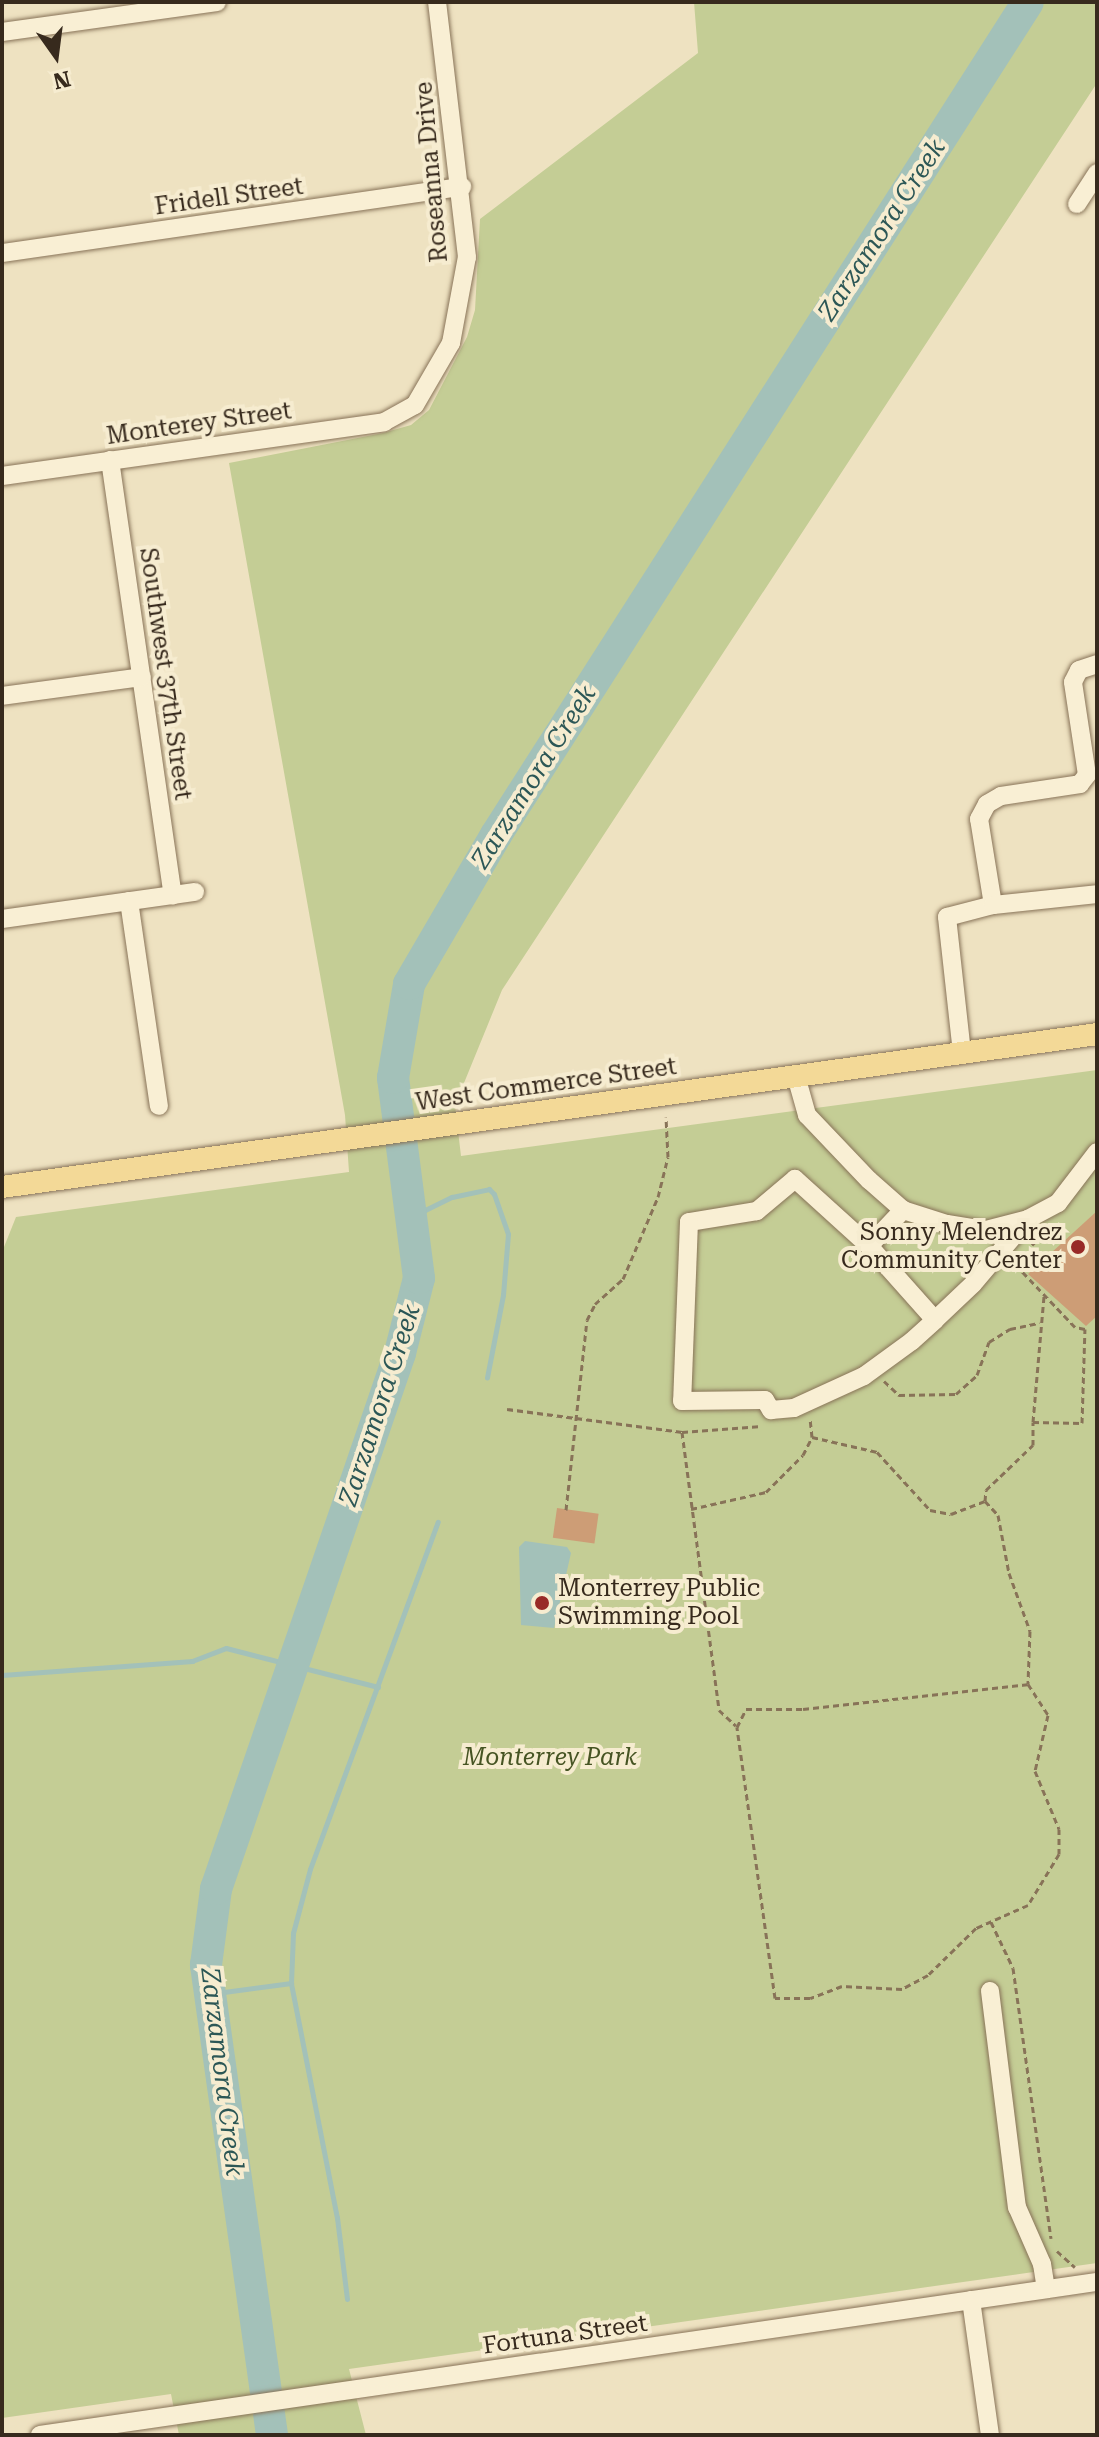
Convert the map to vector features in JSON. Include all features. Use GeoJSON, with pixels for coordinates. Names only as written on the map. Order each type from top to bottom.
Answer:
{"type":"FeatureCollection","features":[{"type":"Feature","properties":{"kind":"main road","name":"West Commerce Street"},"geometry":{"type":"LineString","coordinates":[[2,1187],[1097,1034]]}},
{"type":"Feature","properties":{"kind":"street"},"geometry":{"type":"LineString","coordinates":[[2,32],[217,2]]}},
{"type":"Feature","properties":{"kind":"street","name":"Roseanna Drive"},"geometry":{"type":"LineString","coordinates":[[402,416],[439,370],[459,315],[467,257],[462,187],[437,2]]}},
{"type":"Feature","properties":{"kind":"street"},"geometry":{"type":"LineString","coordinates":[[1077,204],[1097,173]]}},
{"type":"Feature","properties":{"kind":"street","name":"Fridell Street"},"geometry":{"type":"LineString","coordinates":[[2,253],[462,187]]}},
{"type":"Feature","properties":{"kind":"street","name":"Monterey Street"},"geometry":{"type":"LineString","coordinates":[[2,476],[402,416]]}},
{"type":"Feature","properties":{"kind":"street","name":"Southwest 37th Street"},"geometry":{"type":"LineString","coordinates":[[110,460],[173,895]]}},
{"type":"Feature","properties":{"kind":"street"},"geometry":{"type":"LineString","coordinates":[[993,905],[979,819],[987,804],[1001,796],[1080,784],[1087,775],[1073,682],[1079,670],[1097,664]]}},
{"type":"Feature","properties":{"kind":"street"},"geometry":{"type":"LineString","coordinates":[[2,696],[142,677]]}},
{"type":"Feature","properties":{"kind":"street"},"geometry":{"type":"LineString","coordinates":[[2,919],[195,892]]}},
{"type":"Feature","properties":{"kind":"street"},"geometry":{"type":"LineString","coordinates":[[962,1053],[947,917],[993,905],[1097,894]]}},
{"type":"Feature","properties":{"kind":"street"},"geometry":{"type":"LineString","coordinates":[[129,901],[159,1106]]}},
{"type":"Feature","properties":{"kind":"street"},"geometry":{"type":"LineString","coordinates":[[796,1076],[807,1115],[903,1210],[986,1230],[1028,1219],[1058,1203],[1097,1152]]}},
{"type":"Feature","properties":{"kind":"street"},"geometry":{"type":"LineString","coordinates":[[935,1320],[869,1246],[795,1179],[757,1211],[689,1222],[682,1401],[765,1400],[771,1410],[794,1408],[864,1376],[935,1320],[1008,1256],[1028,1219]]}},
{"type":"Feature","properties":{"kind":"street"},"geometry":{"type":"LineString","coordinates":[[869,1246],[903,1210]]}},
{"type":"Feature","properties":{"kind":"street"},"geometry":{"type":"LineString","coordinates":[[990,1991],[1017,2207],[1042,2264],[1046,2289]]}},
{"type":"Feature","properties":{"kind":"street","name":"Fortuna Street"},"geometry":{"type":"LineString","coordinates":[[40,2435],[1088,2283]]}},
{"type":"Feature","properties":{"kind":"street"},"geometry":{"type":"LineString","coordinates":[[971,2300],[990,2435]]}},
{"type":"Feature","properties":{"kind":"path"},"geometry":{"type":"LineString","coordinates":[[566,1510],[587,1320],[595,1304],[623,1279],[658,1197],[668,1157],[666,1117]]}},
{"type":"Feature","properties":{"kind":"path"},"geometry":{"type":"LineString","coordinates":[[1002,1273],[1008,1256],[1055,1223]]}},
{"type":"Feature","properties":{"kind":"path"},"geometry":{"type":"LineString","coordinates":[[1008,1256],[1075,1327],[1085,1329],[1082,1423],[1033,1422]]}},
{"type":"Feature","properties":{"kind":"path"},"geometry":{"type":"LineString","coordinates":[[1028,1684],[803,1709],[746,1709],[737,1727],[775,1998],[810,1998],[842,1986],[902,1989],[928,1975],[959,1941],[1028,1905],[1059,1854],[1059,1829],[1035,1771],[1048,1715],[1028,1684],[1030,1631],[1009,1573],[998,1515],[985,1501],[986,1490],[1033,1445],[1039,1323],[1044,1294]]}},
{"type":"Feature","properties":{"kind":"path"},"geometry":{"type":"LineString","coordinates":[[881,1378],[899,1395],[956,1394],[977,1375],[989,1342],[1010,1329],[1039,1323]]}},
{"type":"Feature","properties":{"kind":"path"},"geometry":{"type":"LineString","coordinates":[[872,1384],[892,1369]]}},
{"type":"Feature","properties":{"kind":"path"},"geometry":{"type":"LineString","coordinates":[[507,1409],[682,1432],[768,1425]]}},
{"type":"Feature","properties":{"kind":"path"},"geometry":{"type":"LineString","coordinates":[[691,1509],[766,1492],[803,1455],[812,1437],[810,1416],[796,1419]]}},
{"type":"Feature","properties":{"kind":"path"},"geometry":{"type":"LineString","coordinates":[[682,1432],[719,1710],[737,1727]]}},
{"type":"Feature","properties":{"kind":"path"},"geometry":{"type":"LineString","coordinates":[[812,1437],[877,1452],[930,1510],[951,1514],[985,1501]]}},
{"type":"Feature","properties":{"kind":"path"},"geometry":{"type":"LineString","coordinates":[[991,1922],[1013,1968],[1052,2246],[1075,2266],[1088,2283]]}},
{"type":"Feature","properties":{"kind":"green space","name":"Monterrey Park"},"geometry":{"type":"Polygon","coordinates":[[[694,2],[1097,2],[1097,83],[502,990],[455,1105],[461,1156],[1097,1070],[1097,2263],[349,2369],[366,2435],[179,2435],[171,2394],[2,2418],[2,1252],[16,1217],[349,1172],[345,1115],[229,463],[383,433],[411,425],[429,410],[467,337],[475,310],[480,219],[698,53],[694,2]]]}},
{"type":"Feature","properties":{"kind":"water"},"geometry":{"type":"Polygon","coordinates":[[[525,1541],[567,1547],[571,1553],[554,1628],[521,1625],[519,1547],[525,1541]]]}},
{"type":"Feature","properties":{"kind":"building","name":"Sonny Melendrez Community Center"},"geometry":{"type":"Polygon","coordinates":[[[1097,1211],[1097,1316],[1086,1326],[1028,1274],[1097,1211]]]}},
{"type":"Feature","properties":{"kind":"building"},"geometry":{"type":"Polygon","coordinates":[[[557,1508],[599,1514],[594,1544],[553,1538],[557,1508]]]}},
{"type":"Feature","properties":{"kind":"waterway","name":"Zarzamora Creek"},"geometry":{"type":"LineString","coordinates":[[272,2435],[206,1965],[216,1889],[400,1353],[419,1278],[393,1078],[409,984],[496,835],[1028,2]]}},
{"type":"Feature","properties":{"kind":"waterway"},"geometry":{"type":"LineString","coordinates":[[414,1223],[425,1210],[452,1197],[489,1189],[494,1194],[508,1234],[503,1295],[487,1377]]}},
{"type":"Feature","properties":{"kind":"waterway"},"geometry":{"type":"LineString","coordinates":[[347,2299],[337,2218],[291,1983],[293,1933],[310,1869],[438,1522]]}},
{"type":"Feature","properties":{"kind":"waterway"},"geometry":{"type":"LineString","coordinates":[[2,1675],[192,1661],[226,1648],[378,1687]]}},
{"type":"Feature","properties":{"kind":"waterway"},"geometry":{"type":"LineString","coordinates":[[209,1994],[291,1983]]}},
{"type":"Feature","properties":{"kind":"place","name":"Sonny Melendrez Community Center"},"geometry":{"type":"Point","coordinates":[1078,1247]}},
{"type":"Feature","properties":{"kind":"place","name":"Monterrey Public Swimming Pool"},"geometry":{"type":"Point","coordinates":[542,1603]}}]}
